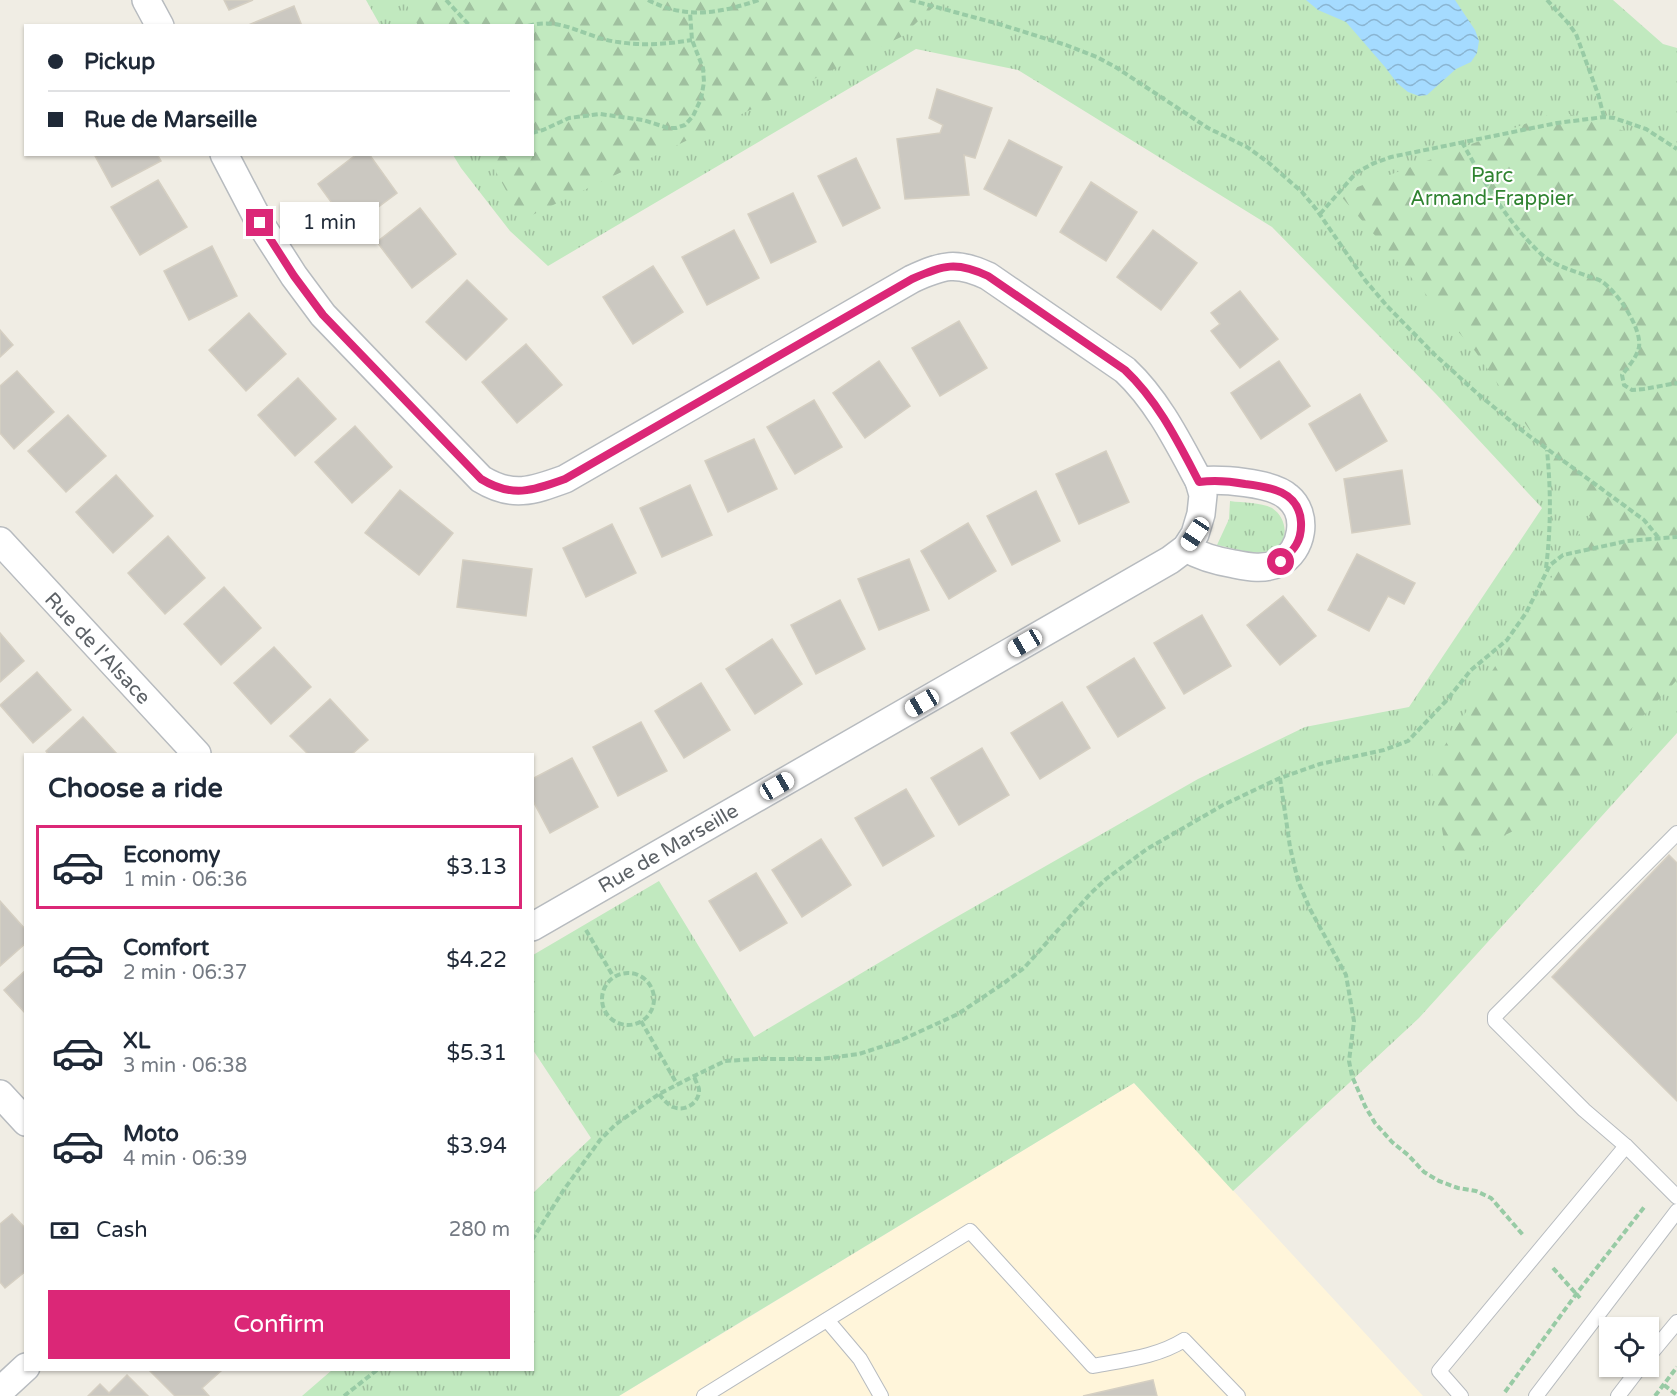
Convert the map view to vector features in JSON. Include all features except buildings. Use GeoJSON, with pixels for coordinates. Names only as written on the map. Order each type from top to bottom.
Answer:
{"type":"FeatureCollection","features":[{"type":"Feature","properties":{"kind":"street"},"geometry":{"type":"LineString","coordinates":[[146,0],[159,24]]}},
{"type":"Feature","properties":{"kind":"street","name":"Rue de Marseille"},"geometry":{"type":"LineString","coordinates":[[225,156],[260,223],[294,276],[323,315],[481,479],[494,488],[519,491],[546,486],[565,479],[912,279],[941,267],[958,266],[971,268],[988,276],[1125,370],[1140,384],[1157,406],[1199,482],[1203,495],[1201,514],[1195,534],[1186,548],[1170,561],[534,926]]}},
{"type":"Feature","properties":{"kind":"street"},"geometry":{"type":"LineString","coordinates":[[1186,548],[1198,556],[1212,560],[1251,567],[1267,567],[1281,562],[1293,551],[1301,536],[1301,519],[1296,505],[1287,495],[1271,488],[1228,481],[1199,482]]}},
{"type":"Feature","properties":{"kind":"street","name":"Rue de l'Alsace"},"geometry":{"type":"LineString","coordinates":[[0,541],[196,753]]}},
{"type":"Feature","properties":{"kind":"street"},"geometry":{"type":"LineString","coordinates":[[0,1094],[24,1120]]}},
{"type":"Feature","properties":{"kind":"street"},"geometry":{"type":"LineString","coordinates":[[0,1391],[24,1369]]}},
{"type":"Feature","properties":{"kind":"lane"},"geometry":{"type":"LineString","coordinates":[[1677,833],[1495,1016],[1495,1021],[1519,1046],[1677,1197]]}},
{"type":"Feature","properties":{"kind":"lane"},"geometry":{"type":"LineString","coordinates":[[1461,1396],[1439,1371],[1626,1146]]}},
{"type":"Feature","properties":{"kind":"lane"},"geometry":{"type":"LineString","coordinates":[[1536,1396],[1677,1211]]}},
{"type":"Feature","properties":{"kind":"lane"},"geometry":{"type":"LineString","coordinates":[[704,1396],[970,1231],[1093,1366],[1158,1353],[1184,1340],[1238,1396]]}},
{"type":"Feature","properties":{"kind":"lane"},"geometry":{"type":"LineString","coordinates":[[827,1320],[860,1359],[881,1396]]}},
{"type":"Feature","properties":{"kind":"lane"},"geometry":{"type":"LineString","coordinates":[[1659,1344],[1677,1322]]}},
{"type":"Feature","properties":{"kind":"lane"},"geometry":{"type":"LineString","coordinates":[[1618,1396],[1633,1377]]}},
{"type":"Feature","properties":{"kind":"path"},"geometry":{"type":"LineString","coordinates":[[446,0],[468,24]]}},
{"type":"Feature","properties":{"kind":"path"},"geometry":{"type":"LineString","coordinates":[[648,0],[690,12],[737,8],[759,0]]}},
{"type":"Feature","properties":{"kind":"path"},"geometry":{"type":"LineString","coordinates":[[910,0],[999,24],[1096,57],[1117,68],[1208,128],[1247,147],[1302,192],[1320,214],[1365,280],[1434,354],[1478,394],[1547,450],[1644,520],[1659,538]]}},
{"type":"Feature","properties":{"kind":"path"},"geometry":{"type":"LineString","coordinates":[[1547,0],[1576,34],[1604,117]]}},
{"type":"Feature","properties":{"kind":"path"},"geometry":{"type":"LineString","coordinates":[[534,132],[569,118],[600,114],[643,120],[668,128],[685,125],[697,107],[704,82],[703,68],[692,40],[690,12]]}},
{"type":"Feature","properties":{"kind":"path"},"geometry":{"type":"LineString","coordinates":[[534,25],[558,23],[616,42],[664,44],[692,40]]}},
{"type":"Feature","properties":{"kind":"path"},"geometry":{"type":"LineString","coordinates":[[1320,214],[1356,173],[1372,164],[1391,157],[1557,123],[1604,117],[1614,118],[1646,129],[1677,149]]}},
{"type":"Feature","properties":{"kind":"path"},"geometry":{"type":"LineString","coordinates":[[1462,142],[1499,205],[1541,255],[1554,263],[1601,281],[1618,297],[1630,314],[1639,346],[1622,375],[1624,385],[1632,390],[1677,382]]}},
{"type":"Feature","properties":{"kind":"path"},"geometry":{"type":"LineString","coordinates":[[1545,572],[1550,541],[1551,505],[1547,450]]}},
{"type":"Feature","properties":{"kind":"path"},"geometry":{"type":"LineString","coordinates":[[534,1237],[563,1191],[600,1140],[616,1124],[659,1094],[725,1061],[820,1059],[859,1054],[899,1041],[958,1014],[1024,968],[1091,893],[1147,849],[1223,805],[1280,778],[1320,764],[1384,750],[1408,741],[1446,701],[1471,670],[1507,640],[1526,613],[1545,572],[1563,555],[1628,541],[1677,537]]}},
{"type":"Feature","properties":{"kind":"path"},"geometry":{"type":"LineString","coordinates":[[1280,778],[1290,847],[1298,881],[1310,909],[1346,975],[1354,1021],[1349,1061],[1352,1076],[1365,1106],[1381,1130],[1424,1172],[1439,1181],[1458,1188],[1476,1191],[1491,1198],[1527,1240]]}},
{"type":"Feature","properties":{"kind":"path"},"geometry":{"type":"LineString","coordinates":[[584,926],[614,976]]}},
{"type":"Feature","properties":{"kind":"path"},"geometry":{"type":"LineString","coordinates":[[630,972],[645,979],[650,985],[654,1001],[652,1009],[641,1021],[624,1025],[608,1016],[603,1008],[603,991],[607,982],[614,976],[630,972]]}},
{"type":"Feature","properties":{"kind":"path"},"geometry":{"type":"LineString","coordinates":[[641,1021],[677,1084]]}},
{"type":"Feature","properties":{"kind":"path"},"geometry":{"type":"LineString","coordinates":[[659,1094],[667,1104],[676,1109],[694,1104],[699,1088],[694,1076]]}},
{"type":"Feature","properties":{"kind":"path"},"geometry":{"type":"LineString","coordinates":[[1505,1392],[1577,1293],[1645,1206]]}},
{"type":"Feature","properties":{"kind":"path"},"geometry":{"type":"LineString","coordinates":[[1549,1264],[1580,1298]]}},
{"type":"Feature","properties":{"kind":"path"},"geometry":{"type":"LineString","coordinates":[[1655,1396],[1677,1367]]}},
{"type":"Feature","properties":{"kind":"path"},"geometry":{"type":"LineString","coordinates":[[344,1396],[376,1371]]}},
{"type":"Feature","properties":{"kind":"path"},"geometry":{"type":"LineString","coordinates":[[1664,1384],[1677,1395]]}},
{"type":"Feature","properties":{"kind":"shaded area"},"geometry":{"type":"Polygon","coordinates":[[[1134,1083],[1423,1396],[619,1396],[687,1355],[1134,1083]]]}},
{"type":"Feature","properties":{"kind":"green space","name":"Parc Armand-Frappier"},"geometry":{"type":"Polygon","coordinates":[[[366,0],[1613,0],[1663,44],[1677,48],[1677,733],[1419,1018],[1233,1191],[1134,1083],[619,1396],[302,1396],[331,1371],[534,1371],[534,1192],[591,1138],[534,1052],[534,954],[659,881],[754,1037],[939,927],[1198,779],[1305,727],[1409,707],[1542,508],[1436,394],[1272,227],[1018,70],[916,49],[548,266],[510,231],[454,156],[534,156],[534,24],[379,24],[366,0]]]}},
{"type":"Feature","properties":{"kind":"green space"},"geometry":{"type":"Polygon","coordinates":[[[404,0],[941,0],[901,37],[522,220],[488,156],[534,156],[534,24],[417,24],[404,0]]]}},
{"type":"Feature","properties":{"kind":"green space"},"geometry":{"type":"Polygon","coordinates":[[[1559,111],[1677,147],[1677,680],[1554,811],[1448,863],[1431,767],[1590,517],[1475,351],[1339,194],[1559,111]]]}},
{"type":"Feature","properties":{"kind":"green space"},"geometry":{"type":"Polygon","coordinates":[[[1230,501],[1262,505],[1278,513],[1285,532],[1280,544],[1275,549],[1263,553],[1217,545],[1229,519],[1230,501]]]}},
{"type":"Feature","properties":{"kind":"water"},"geometry":{"type":"Polygon","coordinates":[[[1306,0],[1455,0],[1475,30],[1479,41],[1477,53],[1471,62],[1456,69],[1427,95],[1419,96],[1408,92],[1397,83],[1346,22],[1318,10],[1306,0]]]}},
{"type":"Feature","properties":{"kind":"route"},"geometry":{"type":"LineString","coordinates":[[260,223],[294,276],[323,315],[481,479],[494,488],[507,491],[531,490],[565,479],[912,279],[941,267],[971,268],[988,276],[1104,354],[1140,384],[1157,406],[1199,482],[1228,481],[1271,488],[1287,495],[1296,505],[1301,519],[1301,536],[1293,551],[1281,562]]}}]}
